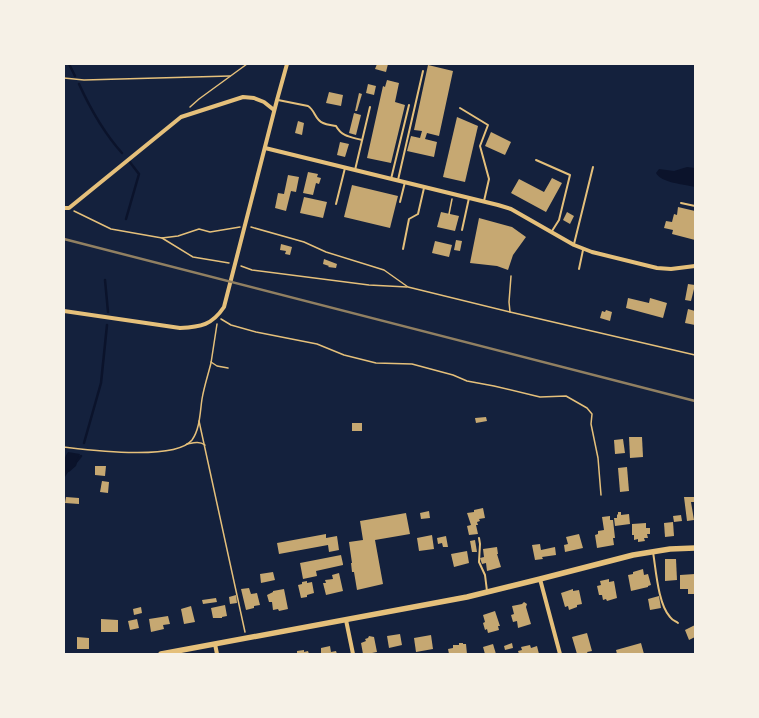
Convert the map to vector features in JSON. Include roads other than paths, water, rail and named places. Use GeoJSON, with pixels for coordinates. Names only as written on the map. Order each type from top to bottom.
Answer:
{"type":"FeatureCollection","features":[{"type":"Feature","properties":{"kind":"main road"},"geometry":{"type":"LineString","coordinates":[[161,654],[488,592],[652,551],[695,548]]}},
{"type":"Feature","properties":{"kind":"street"},"geometry":{"type":"LineString","coordinates":[[64,311],[180,328],[207,324],[218,316],[224,307],[287,64]]}},
{"type":"Feature","properties":{"kind":"street"},"geometry":{"type":"LineString","coordinates":[[64,208],[69,208],[181,117],[244,97],[254,98],[264,102],[274,110]]}},
{"type":"Feature","properties":{"kind":"street"},"geometry":{"type":"LineString","coordinates":[[265,148],[484,201],[511,209],[574,245],[592,252],[656,268],[671,269],[695,266]]}},
{"type":"Feature","properties":{"kind":"street"},"geometry":{"type":"LineString","coordinates":[[540,579],[560,654]]}},
{"type":"Feature","properties":{"kind":"street"},"geometry":{"type":"LineString","coordinates":[[346,620],[352,654]]}},
{"type":"Feature","properties":{"kind":"street"},"geometry":{"type":"LineString","coordinates":[[215,644],[217,654]]}},
{"type":"Feature","properties":{"kind":"lane"},"geometry":{"type":"LineString","coordinates":[[398,180],[423,71]]}},
{"type":"Feature","properties":{"kind":"lane"},"geometry":{"type":"LineString","coordinates":[[277,100],[308,106],[312,108],[317,118],[322,123],[336,126],[339,132],[344,136],[362,140]]}},
{"type":"Feature","properties":{"kind":"lane"},"geometry":{"type":"LineString","coordinates":[[391,179],[410,105]]}},
{"type":"Feature","properties":{"kind":"lane"},"geometry":{"type":"LineString","coordinates":[[355,170],[370,107]]}},
{"type":"Feature","properties":{"kind":"lane"},"geometry":{"type":"LineString","coordinates":[[460,108],[488,125],[480,146],[490,179],[484,201]]}},
{"type":"Feature","properties":{"kind":"lane"},"geometry":{"type":"LineString","coordinates":[[536,160],[570,175],[559,220],[551,232]]}},
{"type":"Feature","properties":{"kind":"lane"},"geometry":{"type":"LineString","coordinates":[[574,245],[593,167]]}},
{"type":"Feature","properties":{"kind":"lane"},"geometry":{"type":"LineString","coordinates":[[336,204],[345,168]]}},
{"type":"Feature","properties":{"kind":"lane"},"geometry":{"type":"LineString","coordinates":[[400,202],[404,182]]}},
{"type":"Feature","properties":{"kind":"lane"},"geometry":{"type":"LineString","coordinates":[[403,249],[409,219],[418,214],[424,187]]}},
{"type":"Feature","properties":{"kind":"lane"},"geometry":{"type":"LineString","coordinates":[[462,230],[469,198]]}},
{"type":"Feature","properties":{"kind":"lane"},"geometry":{"type":"LineString","coordinates":[[681,203],[695,206]]}},
{"type":"Feature","properties":{"kind":"lane"},"geometry":{"type":"LineString","coordinates":[[579,269],[584,248]]}},
{"type":"Feature","properties":{"kind":"lane"},"geometry":{"type":"LineString","coordinates":[[478,538],[480,550],[478,562],[485,575],[488,592]]}},
{"type":"Feature","properties":{"kind":"lane"},"geometry":{"type":"LineString","coordinates":[[652,551],[665,609],[670,618],[678,623]]}},
{"type":"Feature","properties":{"kind":"water"},"geometry":{"type":"Polygon","coordinates":[[[687,167],[695,168],[695,187],[673,183],[663,179],[656,173],[659,169],[674,171],[687,167]]]}},
{"type":"Feature","properties":{"kind":"water"},"geometry":{"type":"Polygon","coordinates":[[[68,452],[80,454],[76,466],[69,472],[65,472],[64,464],[68,452]]]}},
{"type":"Feature","properties":{"kind":"waterway"},"geometry":{"type":"LineString","coordinates":[[69,64],[75,76]]}},
{"type":"Feature","properties":{"kind":"waterway"},"geometry":{"type":"LineString","coordinates":[[79,84],[98,120],[122,153]]}},
{"type":"Feature","properties":{"kind":"waterway"},"geometry":{"type":"LineString","coordinates":[[126,219],[139,174],[129,161]]}},
{"type":"Feature","properties":{"kind":"waterway"},"geometry":{"type":"LineString","coordinates":[[105,280],[108,312]]}},
{"type":"Feature","properties":{"kind":"waterway"},"geometry":{"type":"LineString","coordinates":[[84,443],[101,383],[107,325]]}},
{"type":"Feature","properties":{"kind":"waterway"},"geometry":{"type":"LineString","coordinates":[[77,461],[81,456]]}},
{"type":"Feature","properties":{"kind":"waterway"},"geometry":{"type":"LineString","coordinates":[[64,476],[68,470]]}},
{"type":"Feature","properties":{"kind":"railway"},"geometry":{"type":"LineString","coordinates":[[64,239],[695,401]]}}]}
